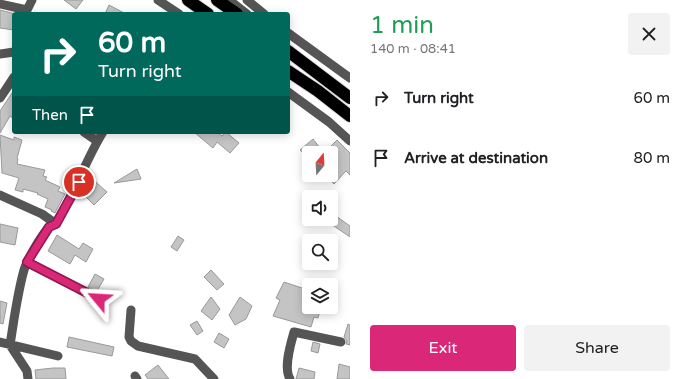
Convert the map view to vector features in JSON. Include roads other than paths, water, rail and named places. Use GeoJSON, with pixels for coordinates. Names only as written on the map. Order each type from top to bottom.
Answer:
{"type":"FeatureCollection","features":[{"type":"Feature","properties":{"kind":"highway"},"geometry":{"type":"LineString","coordinates":[[188,0],[205,12]]}},
{"type":"Feature","properties":{"kind":"highway"},"geometry":{"type":"LineString","coordinates":[[217,0],[234,12]]}},
{"type":"Feature","properties":{"kind":"highway"},"geometry":{"type":"LineString","coordinates":[[290,52],[350,98]]}},
{"type":"Feature","properties":{"kind":"highway"},"geometry":{"type":"LineString","coordinates":[[290,72],[318,91],[350,116]]}},
{"type":"Feature","properties":{"kind":"highway"},"geometry":{"type":"LineString","coordinates":[[331,83],[350,94]]}},
{"type":"Feature","properties":{"kind":"street"},"geometry":{"type":"LineString","coordinates":[[0,4],[26,12],[32,0]]}},
{"type":"Feature","properties":{"kind":"street"},"geometry":{"type":"LineString","coordinates":[[158,0],[175,12]]}},
{"type":"Feature","properties":{"kind":"street"},"geometry":{"type":"LineString","coordinates":[[229,0],[244,12]]}},
{"type":"Feature","properties":{"kind":"street"},"geometry":{"type":"LineString","coordinates":[[247,0],[262,12]]}},
{"type":"Feature","properties":{"kind":"street"},"geometry":{"type":"LineString","coordinates":[[290,34],[350,78]]}},
{"type":"Feature","properties":{"kind":"street"},"geometry":{"type":"LineString","coordinates":[[0,54],[12,52]]}},
{"type":"Feature","properties":{"kind":"street"},"geometry":{"type":"LineString","coordinates":[[0,98],[12,83]]}},
{"type":"Feature","properties":{"kind":"street"},"geometry":{"type":"LineString","coordinates":[[290,93],[329,122],[350,141]]}},
{"type":"Feature","properties":{"kind":"street"},"geometry":{"type":"LineString","coordinates":[[87,134],[97,141]]}},
{"type":"Feature","properties":{"kind":"street"},"geometry":{"type":"LineString","coordinates":[[28,379],[27,371],[10,345],[16,305],[27,262],[49,227],[56,224],[102,134]]}},
{"type":"Feature","properties":{"kind":"street"},"geometry":{"type":"LineString","coordinates":[[0,195],[42,214],[56,224]]}},
{"type":"Feature","properties":{"kind":"street"},"geometry":{"type":"LineString","coordinates":[[27,262],[99,299]]}},
{"type":"Feature","properties":{"kind":"street"},"geometry":{"type":"LineString","coordinates":[[131,310],[129,337],[131,341],[138,346],[195,359],[214,379]]}},
{"type":"Feature","properties":{"kind":"street"},"geometry":{"type":"LineString","coordinates":[[290,379],[287,374],[288,357],[294,332],[341,342]]}},
{"type":"Feature","properties":{"kind":"street"},"geometry":{"type":"LineString","coordinates":[[0,342],[58,356]]}}]}
